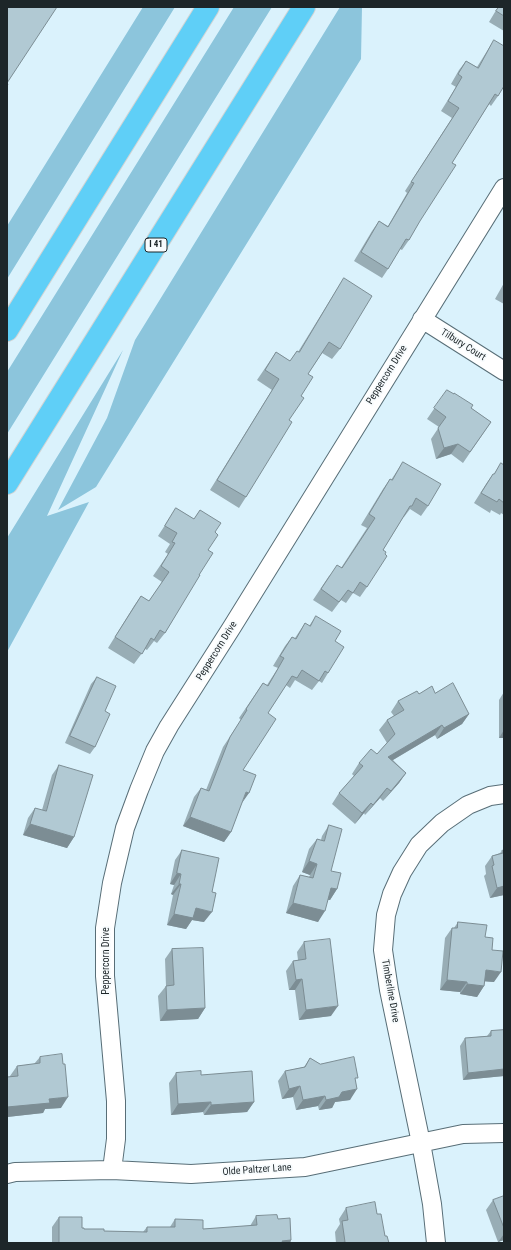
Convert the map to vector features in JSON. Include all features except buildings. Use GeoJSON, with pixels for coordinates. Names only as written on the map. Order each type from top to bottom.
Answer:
{"type":"FeatureCollection","features":[{"type":"Feature","properties":{"kind":"highway"},"geometry":{"type":"LineString","coordinates":[[7,330],[208,7]]}},
{"type":"Feature","properties":{"kind":"highway","name":"I 41"},"geometry":{"type":"LineString","coordinates":[[7,483],[304,7]]}},
{"type":"Feature","properties":{"kind":"street","name":"Peppercorn Drive"},"geometry":{"type":"LineString","coordinates":[[112,1170],[116,1139],[116,1102],[105,976],[105,928],[112,883],[125,828],[139,790],[155,750],[169,726],[504,188]]}},
{"type":"Feature","properties":{"kind":"street","name":"Tilbury Court"},"geometry":{"type":"LineString","coordinates":[[422,319],[504,371]]}},
{"type":"Feature","properties":{"kind":"street","name":"Timberline Drive"},"geometry":{"type":"LineString","coordinates":[[436,1243],[432,1204],[421,1143],[389,990],[383,950],[386,916],[392,894],[402,872],[420,845],[442,823],[468,805],[490,796],[504,794]]}},
{"type":"Feature","properties":{"kind":"street","name":"Olde Paltzer Lane"},"geometry":{"type":"LineString","coordinates":[[7,1174],[15,1172],[112,1170],[191,1174],[305,1167],[463,1134],[504,1133]]}},
{"type":"Feature","properties":{"kind":"shaded area"},"geometry":{"type":"Polygon","coordinates":[[[143,7],[175,7],[7,279],[7,226],[143,7]]]}},
{"type":"Feature","properties":{"kind":"shaded area"},"geometry":{"type":"Polygon","coordinates":[[[234,7],[272,7],[7,434],[7,372],[234,7]]]}},
{"type":"Feature","properties":{"kind":"shaded area"},"geometry":{"type":"Polygon","coordinates":[[[340,7],[362,7],[361,59],[96,487],[58,510],[107,418],[135,340],[340,7]]]}},
{"type":"Feature","properties":{"kind":"shaded area"},"geometry":{"type":"Polygon","coordinates":[[[123,350],[47,516],[89,502],[7,652],[7,538],[123,350]]]}}]}
